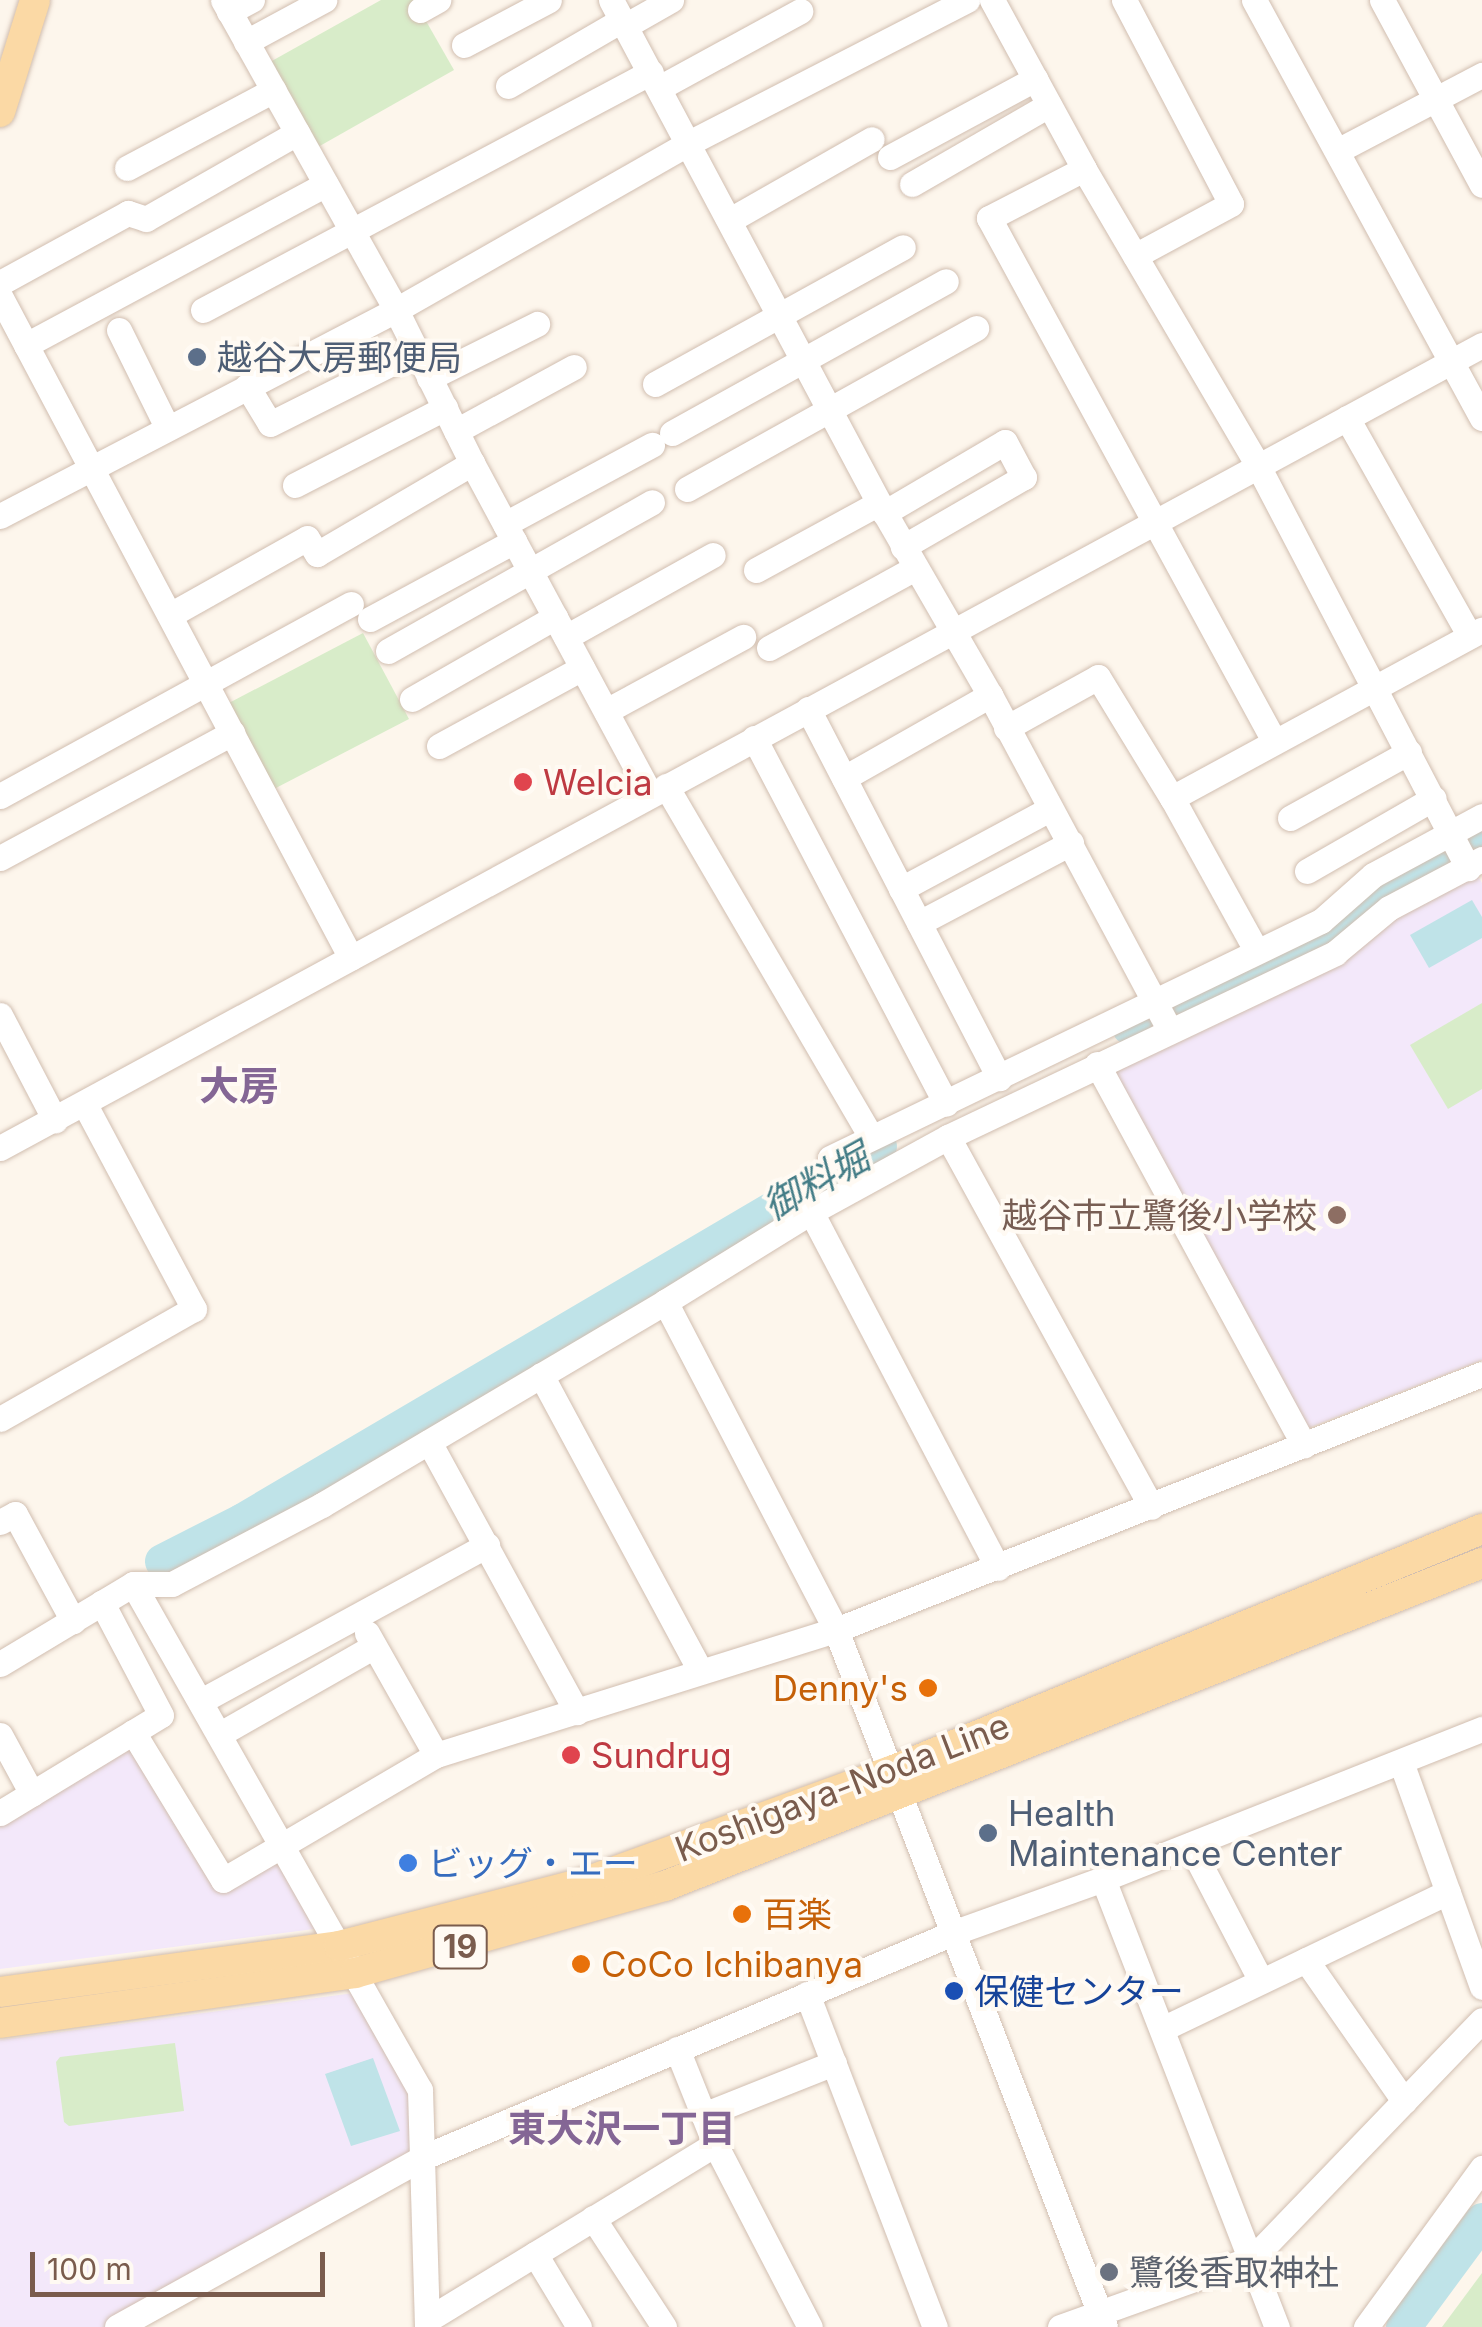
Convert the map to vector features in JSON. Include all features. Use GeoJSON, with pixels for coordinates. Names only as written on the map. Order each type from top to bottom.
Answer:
{"type":"FeatureCollection","features":[{"type":"Feature","properties":{"kind":"main road"},"geometry":{"type":"LineString","coordinates":[[0,112],[35,0]]}},
{"type":"Feature","properties":{"kind":"main road","name":"Koshigaya-Noda Line"},"geometry":{"type":"LineString","coordinates":[[0,2023],[355,1973],[483,1941],[665,1886],[1482,1529]]}},
{"type":"Feature","properties":{"kind":"main road","name":"Koshigaya-Noda Line"},"geometry":{"type":"LineString","coordinates":[[0,1992],[339,1946],[586,1882],[896,1784],[1482,1563]]}},
{"type":"Feature","properties":{"kind":"street"},"geometry":{"type":"LineString","coordinates":[[246,42],[324,0]]}},
{"type":"Feature","properties":{"kind":"street"},"geometry":{"type":"LineString","coordinates":[[464,45],[549,0]]}},
{"type":"Feature","properties":{"kind":"street"},"geometry":{"type":"LineString","coordinates":[[508,86],[619,15],[672,0]]}},
{"type":"Feature","properties":{"kind":"street"},"geometry":{"type":"LineString","coordinates":[[0,516],[396,310],[690,143],[967,0]]}},
{"type":"Feature","properties":{"kind":"street"},"geometry":{"type":"LineString","coordinates":[[992,0],[1084,169],[1258,466],[1434,798],[1469,854]]}},
{"type":"Feature","properties":{"kind":"street"},"geometry":{"type":"LineString","coordinates":[[1124,0],[1231,204],[1135,256]]}},
{"type":"Feature","properties":{"kind":"street"},"geometry":{"type":"LineString","coordinates":[[1254,0],[1482,418]]}},
{"type":"Feature","properties":{"kind":"street"},"geometry":{"type":"LineString","coordinates":[[1382,0],[1482,185]]}},
{"type":"Feature","properties":{"kind":"street"},"geometry":{"type":"LineString","coordinates":[[235,4],[246,42],[396,310],[472,464],[606,711],[870,1137]]}},
{"type":"Feature","properties":{"kind":"street"},"geometry":{"type":"LineString","coordinates":[[204,310],[352,230],[800,11]]}},
{"type":"Feature","properties":{"kind":"street"},"geometry":{"type":"LineString","coordinates":[[619,15],[909,558],[990,695],[1161,1014]]}},
{"type":"Feature","properties":{"kind":"street"},"geometry":{"type":"LineString","coordinates":[[1336,151],[1482,74]]}},
{"type":"Feature","properties":{"kind":"street"},"geometry":{"type":"LineString","coordinates":[[730,220],[1035,80]]}},
{"type":"Feature","properties":{"kind":"street"},"geometry":{"type":"LineString","coordinates":[[127,168],[274,90]]}},
{"type":"Feature","properties":{"kind":"street"},"geometry":{"type":"LineString","coordinates":[[912,184],[1049,105]]}},
{"type":"Feature","properties":{"kind":"street"},"geometry":{"type":"LineString","coordinates":[[0,283],[128,213],[146,218],[297,133]]}},
{"type":"Feature","properties":{"kind":"street"},"geometry":{"type":"LineString","coordinates":[[1084,169],[988,218],[1274,741]]}},
{"type":"Feature","properties":{"kind":"street"},"geometry":{"type":"LineString","coordinates":[[26,345],[326,184]]}},
{"type":"Feature","properties":{"kind":"street"},"geometry":{"type":"LineString","coordinates":[[654,384],[903,246]]}},
{"type":"Feature","properties":{"kind":"street"},"geometry":{"type":"LineString","coordinates":[[0,796],[207,682],[360,611],[509,533],[662,439],[946,281]]}},
{"type":"Feature","properties":{"kind":"street"},"geometry":{"type":"LineString","coordinates":[[0,296],[350,958]]}},
{"type":"Feature","properties":{"kind":"street"},"geometry":{"type":"LineString","coordinates":[[429,378],[537,324]]}},
{"type":"Feature","properties":{"kind":"street"},"geometry":{"type":"LineString","coordinates":[[687,488],[976,328]]}},
{"type":"Feature","properties":{"kind":"street"},"geometry":{"type":"LineString","coordinates":[[118,330],[167,427]]}},
{"type":"Feature","properties":{"kind":"street"},"geometry":{"type":"LineString","coordinates":[[0,1148],[86,1105],[952,629],[1482,345]]}},
{"type":"Feature","properties":{"kind":"street"},"geometry":{"type":"LineString","coordinates":[[247,386],[270,424],[416,351]]}},
{"type":"Feature","properties":{"kind":"street"},"geometry":{"type":"LineString","coordinates":[[295,484],[574,367]]}},
{"type":"Feature","properties":{"kind":"street"},"geometry":{"type":"LineString","coordinates":[[1172,798],[1476,633],[1347,418]]}},
{"type":"Feature","properties":{"kind":"street"},"geometry":{"type":"LineString","coordinates":[[756,570],[1005,442],[1024,477],[909,558],[769,648]]}},
{"type":"Feature","properties":{"kind":"street"},"geometry":{"type":"LineString","coordinates":[[170,615],[306,538],[317,554],[472,464]]}},
{"type":"Feature","properties":{"kind":"street"},"geometry":{"type":"LineString","coordinates":[[388,650],[652,502]]}},
{"type":"Feature","properties":{"kind":"street"},"geometry":{"type":"LineString","coordinates":[[412,699],[714,555]]}},
{"type":"Feature","properties":{"kind":"street"},"geometry":{"type":"LineString","coordinates":[[606,711],[744,637]]}},
{"type":"Feature","properties":{"kind":"street"},"geometry":{"type":"LineString","coordinates":[[439,746],[582,668]]}},
{"type":"Feature","properties":{"kind":"street"},"geometry":{"type":"LineString","coordinates":[[1006,728],[1098,677],[1172,798],[1256,950]]}},
{"type":"Feature","properties":{"kind":"street"},"geometry":{"type":"LineString","coordinates":[[844,778],[990,695]]}},
{"type":"Feature","properties":{"kind":"street"},"geometry":{"type":"LineString","coordinates":[[808,709],[999,1078]]}},
{"type":"Feature","properties":{"kind":"street"},"geometry":{"type":"LineString","coordinates":[[0,858],[232,733]]}},
{"type":"Feature","properties":{"kind":"street"},"geometry":{"type":"LineString","coordinates":[[754,738],[946,1104]]}},
{"type":"Feature","properties":{"kind":"street"},"geometry":{"type":"LineString","coordinates":[[1290,818],[1409,752]]}},
{"type":"Feature","properties":{"kind":"street"},"geometry":{"type":"LineString","coordinates":[[1307,871],[1434,798]]}},
{"type":"Feature","properties":{"kind":"street"},"geometry":{"type":"LineString","coordinates":[[901,888],[1044,812]]}},
{"type":"Feature","properties":{"kind":"street"},"geometry":{"type":"LineString","coordinates":[[830,1158],[999,1078],[1161,1014],[1335,953],[1389,908],[1469,854],[1482,816]]}},
{"type":"Feature","properties":{"kind":"street"},"geometry":{"type":"LineString","coordinates":[[918,922],[1070,843]]}},
{"type":"Feature","properties":{"kind":"street"},"geometry":{"type":"LineString","coordinates":[[0,1664],[134,1584],[172,1584],[322,1505],[811,1212],[948,1137],[1097,1064],[1161,1014],[1256,950],[1321,921],[1372,875],[1469,854]]}},
{"type":"Feature","properties":{"kind":"street"},"geometry":{"type":"LineString","coordinates":[[0,1015],[55,1120]]}},
{"type":"Feature","properties":{"kind":"street"},"geometry":{"type":"LineString","coordinates":[[1097,1064],[1304,1446]]}},
{"type":"Feature","properties":{"kind":"street"},"geometry":{"type":"LineString","coordinates":[[0,1419],[194,1308],[86,1105]]}},
{"type":"Feature","properties":{"kind":"street"},"geometry":{"type":"LineString","coordinates":[[948,1137],[1151,1507]]}},
{"type":"Feature","properties":{"kind":"street"},"geometry":{"type":"LineString","coordinates":[[811,1212],[998,1568]]}},
{"type":"Feature","properties":{"kind":"street"},"geometry":{"type":"LineString","coordinates":[[664,1302],[836,1630],[1102,2319]]}},
{"type":"Feature","properties":{"kind":"street"},"geometry":{"type":"LineString","coordinates":[[133,1732],[223,1880],[281,1842],[436,1755],[836,1630],[1482,1374]]}},
{"type":"Feature","properties":{"kind":"street"},"geometry":{"type":"LineString","coordinates":[[541,1375],[700,1670]]}},
{"type":"Feature","properties":{"kind":"street"},"geometry":{"type":"LineString","coordinates":[[429,1442],[576,1712]]}},
{"type":"Feature","properties":{"kind":"street"},"geometry":{"type":"LineString","coordinates":[[0,1522],[15,1514],[72,1621]]}},
{"type":"Feature","properties":{"kind":"street"},"geometry":{"type":"LineString","coordinates":[[201,1701],[487,1545]]}},
{"type":"Feature","properties":{"kind":"street"},"geometry":{"type":"LineString","coordinates":[[134,1584],[420,2090],[427,2323]]}},
{"type":"Feature","properties":{"kind":"street"},"geometry":{"type":"LineString","coordinates":[[0,1813],[161,1715],[102,1603]]}},
{"type":"Feature","properties":{"kind":"street"},"geometry":{"type":"LineString","coordinates":[[358,1616],[436,1755]]}},
{"type":"Feature","properties":{"kind":"street"},"geometry":{"type":"LineString","coordinates":[[220,1734],[374,1646]]}},
{"type":"Feature","properties":{"kind":"street"},"geometry":{"type":"LineString","coordinates":[[118,2327],[148,2320],[424,2157],[955,1932],[1103,1879],[1482,1728]]}},
{"type":"Feature","properties":{"kind":"street"},"geometry":{"type":"LineString","coordinates":[[0,1735],[32,1794]]}},
{"type":"Feature","properties":{"kind":"street"},"geometry":{"type":"LineString","coordinates":[[1401,1762],[1482,1988]]}},
{"type":"Feature","properties":{"kind":"street"},"geometry":{"type":"LineString","coordinates":[[1190,1845],[1261,1981]]}},
{"type":"Feature","properties":{"kind":"street"},"geometry":{"type":"LineString","coordinates":[[1103,1879],[1278,2327]]}},
{"type":"Feature","properties":{"kind":"street"},"geometry":{"type":"LineString","coordinates":[[1162,2028],[1448,1892]]}},
{"type":"Feature","properties":{"kind":"street"},"geometry":{"type":"LineString","coordinates":[[1306,1960],[1404,2101]]}},
{"type":"Feature","properties":{"kind":"street"},"geometry":{"type":"LineString","coordinates":[[808,1994],[935,2327]]}},
{"type":"Feature","properties":{"kind":"street"},"geometry":{"type":"LineString","coordinates":[[1060,2327],[1102,2319],[1253,2258],[1482,2020]]}},
{"type":"Feature","properties":{"kind":"street"},"geometry":{"type":"LineString","coordinates":[[677,2049],[715,2144],[810,2327]]}},
{"type":"Feature","properties":{"kind":"street"},"geometry":{"type":"LineString","coordinates":[[703,2114],[834,2063]]}},
{"type":"Feature","properties":{"kind":"street"},"geometry":{"type":"LineString","coordinates":[[427,2323],[715,2144]]}},
{"type":"Feature","properties":{"kind":"street"},"geometry":{"type":"LineString","coordinates":[[1366,2327],[1482,2168]]}},
{"type":"Feature","properties":{"kind":"street"},"geometry":{"type":"LineString","coordinates":[[592,2218],[664,2327]]}},
{"type":"Feature","properties":{"kind":"street"},"geometry":{"type":"LineString","coordinates":[[535,2254],[580,2327]]}},
{"type":"Feature","properties":{"kind":"shaded area","name":"越谷市立鷺後小学校"},"geometry":{"type":"Polygon","coordinates":[[[1477,874],[1482,883],[1482,1360],[1308,1428],[1113,1071],[1477,874]]]}},
{"type":"Feature","properties":{"kind":"shaded area"},"geometry":{"type":"Polygon","coordinates":[[[130,1740],[220,1888],[279,1853],[322,1928],[0,1969],[0,1821],[130,1740]]]}},
{"type":"Feature","properties":{"kind":"shaded area"},"geometry":{"type":"Polygon","coordinates":[[[362,1992],[412,2092],[416,2154],[109,2327],[0,2327],[0,2040],[362,1992]]]}},
{"type":"Feature","properties":{"kind":"green space"},"geometry":{"type":"Polygon","coordinates":[[[381,0],[414,0],[454,70],[318,147],[270,62],[381,0]]]}},
{"type":"Feature","properties":{"kind":"green space"},"geometry":{"type":"Polygon","coordinates":[[[363,633],[409,719],[272,790],[227,704],[363,633]]]}},
{"type":"Feature","properties":{"kind":"green space"},"geometry":{"type":"Polygon","coordinates":[[[1482,1003],[1482,1089],[1448,1109],[1410,1045],[1482,1003]]]}},
{"type":"Feature","properties":{"kind":"green space"},"geometry":{"type":"Polygon","coordinates":[[[175,2043],[184,2111],[69,2126],[64,2122],[56,2062],[60,2057],[175,2043]]]}},
{"type":"Feature","properties":{"kind":"green space"},"geometry":{"type":"Polygon","coordinates":[[[1482,2273],[1482,2327],[1442,2327],[1482,2273]]]}},
{"type":"Feature","properties":{"kind":"water"},"geometry":{"type":"Polygon","coordinates":[[[1472,900],[1482,917],[1482,938],[1429,968],[1410,935],[1472,900]]]}},
{"type":"Feature","properties":{"kind":"water"},"geometry":{"type":"Polygon","coordinates":[[[373,2058],[400,2131],[351,2146],[325,2074],[373,2058]]]}},
{"type":"Feature","properties":{"kind":"waterway","name":"御料堀"},"geometry":{"type":"LineString","coordinates":[[1129,1027],[1324,938],[1369,896],[1482,828]]}},
{"type":"Feature","properties":{"kind":"waterway","name":"御料堀"},"geometry":{"type":"LineString","coordinates":[[162,1561],[241,1521],[879,1146]]}},
{"type":"Feature","properties":{"kind":"waterway"},"geometry":{"type":"LineString","coordinates":[[1403,2327],[1482,2220]]}},
{"type":"Feature","properties":{"kind":"place","name":"越谷大房郵便局"},"geometry":{"type":"Point","coordinates":[197,357]}},
{"type":"Feature","properties":{"kind":"place","name":"Welcia"},"geometry":{"type":"Point","coordinates":[523,782]}},
{"type":"Feature","properties":{"kind":"place","name":"越谷市立鷺後小学校"},"geometry":{"type":"Point","coordinates":[1337,1215]}},
{"type":"Feature","properties":{"kind":"place","name":"Denny's"},"geometry":{"type":"Point","coordinates":[928,1688]}},
{"type":"Feature","properties":{"kind":"place","name":"Sundrug"},"geometry":{"type":"Point","coordinates":[571,1755]}},
{"type":"Feature","properties":{"kind":"place","name":"Health Maintenance Center"},"geometry":{"type":"Point","coordinates":[988,1833]}},
{"type":"Feature","properties":{"kind":"place","name":"ビッグ・エー"},"geometry":{"type":"Point","coordinates":[408,1863]}},
{"type":"Feature","properties":{"kind":"place","name":"百楽"},"geometry":{"type":"Point","coordinates":[742,1914]}},
{"type":"Feature","properties":{"kind":"place","name":"CoCo Ichibanya"},"geometry":{"type":"Point","coordinates":[581,1964]}},
{"type":"Feature","properties":{"kind":"place","name":"保健センター"},"geometry":{"type":"Point","coordinates":[954,1991]}},
{"type":"Feature","properties":{"kind":"place","name":"鷺後香取神社"},"geometry":{"type":"Point","coordinates":[1109,2272]}},
{"type":"Feature","properties":{"kind":"district","name":"大房"},"geometry":{"type":"Point","coordinates":[239,1086]}},
{"type":"Feature","properties":{"kind":"district","name":"東大沢一丁目"},"geometry":{"type":"Point","coordinates":[622,2129]}}]}
